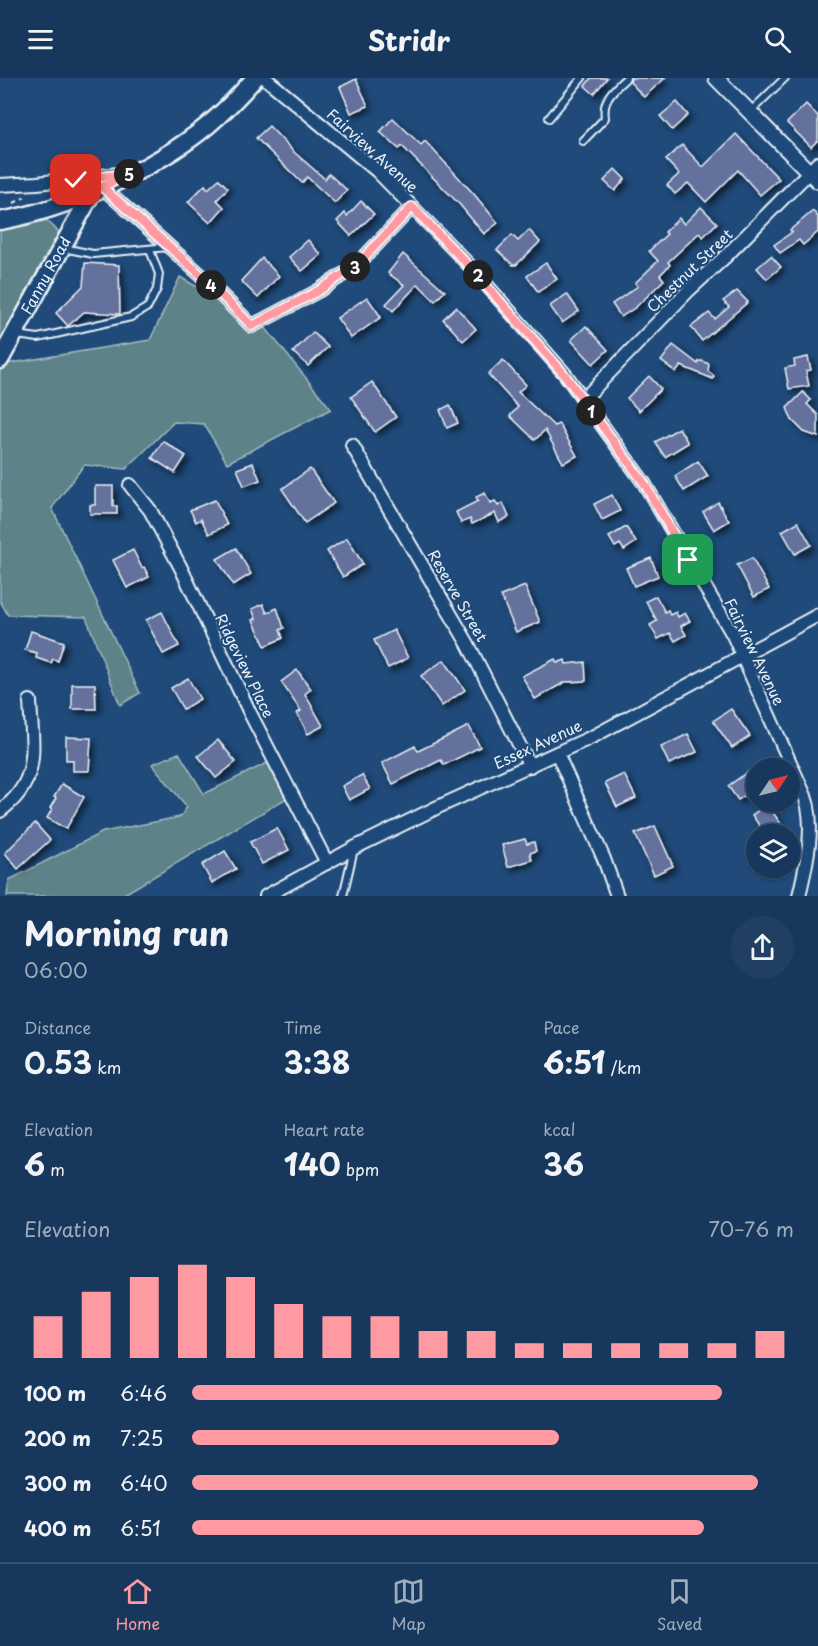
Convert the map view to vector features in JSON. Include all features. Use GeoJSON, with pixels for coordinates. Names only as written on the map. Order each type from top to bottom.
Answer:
{"type":"FeatureCollection","features":[{"type":"Feature","properties":{"kind":"main road"},"geometry":{"type":"LineString","coordinates":[[0,221],[24,217],[55,207],[132,173],[205,128],[255,79]]}},
{"type":"Feature","properties":{"kind":"main road","name":"Fanny Road"},"geometry":{"type":"LineString","coordinates":[[0,360],[61,247],[97,189]]}},
{"type":"Feature","properties":{"kind":"street"},"geometry":{"type":"LineString","coordinates":[[716,78],[815,172]]}},
{"type":"Feature","properties":{"kind":"street","name":"Fairview Avenue"},"geometry":{"type":"LineString","coordinates":[[255,79],[377,171],[477,274],[564,374],[644,483],[733,635],[811,810],[811,834],[800,896]]}},
{"type":"Feature","properties":{"kind":"street","name":"Chestnut Street"},"geometry":{"type":"LineString","coordinates":[[583,400],[689,291],[815,172]]}},
{"type":"Feature","properties":{"kind":"street"},"geometry":{"type":"LineString","coordinates":[[0,185],[132,173]]}},
{"type":"Feature","properties":{"kind":"street"},"geometry":{"type":"LineString","coordinates":[[97,189],[202,276],[252,326],[318,291],[356,266],[412,207]]}},
{"type":"Feature","properties":{"kind":"street","name":"Reserve Street"},"geometry":{"type":"LineString","coordinates":[[352,445],[468,644],[530,766]]}},
{"type":"Feature","properties":{"kind":"street","name":"Ridgeview Place"},"geometry":{"type":"LineString","coordinates":[[130,485],[150,510],[176,558],[250,713],[327,863]]}},
{"type":"Feature","properties":{"kind":"street","name":"Essex Avenue"},"geometry":{"type":"LineString","coordinates":[[266,896],[354,848],[438,807],[594,736],[818,615]]}},
{"type":"Feature","properties":{"kind":"street"},"geometry":{"type":"LineString","coordinates":[[0,811],[9,805],[23,787],[33,763],[30,700]]}},
{"type":"Feature","properties":{"kind":"street"},"geometry":{"type":"LineString","coordinates":[[557,753],[604,859],[616,896]]}},
{"type":"Feature","properties":{"kind":"lane"},"geometry":{"type":"LineString","coordinates":[[549,118],[582,78]]}},
{"type":"Feature","properties":{"kind":"lane"},"geometry":{"type":"LineString","coordinates":[[583,141],[605,118],[604,103],[612,91],[626,78]]}},
{"type":"Feature","properties":{"kind":"lane"},"geometry":{"type":"LineString","coordinates":[[750,112],[784,78]]}},
{"type":"Feature","properties":{"kind":"lane"},"geometry":{"type":"LineString","coordinates":[[61,247],[93,254],[169,247]]}},
{"type":"Feature","properties":{"kind":"lane"},"geometry":{"type":"LineString","coordinates":[[13,334],[38,338],[131,317],[148,307],[157,289],[159,274],[150,250]]}},
{"type":"Feature","properties":{"kind":"lane"},"geometry":{"type":"LineString","coordinates":[[343,896],[354,848]]}},
{"type":"Feature","properties":{"kind":"path"},"geometry":{"type":"LineString","coordinates":[[9,206],[36,190],[37,183]]}},
{"type":"Feature","properties":{"kind":"green space"},"geometry":{"type":"Polygon","coordinates":[[[46,220],[59,232],[0,340],[0,229],[46,220]]]}},
{"type":"Feature","properties":{"kind":"green space"},"geometry":{"type":"Polygon","coordinates":[[[180,277],[264,326],[331,409],[227,463],[204,424],[174,422],[126,469],[84,465],[52,508],[140,693],[120,705],[86,617],[8,615],[0,601],[0,365],[150,340],[180,277]]]}},
{"type":"Feature","properties":{"kind":"green space"},"geometry":{"type":"Polygon","coordinates":[[[179,753],[204,794],[275,759],[292,795],[121,896],[7,896],[9,880],[103,832],[180,817],[187,807],[152,764],[179,753]]]}},
{"type":"Feature","properties":{"kind":"building"},"geometry":{"type":"Polygon","coordinates":[[[591,78],[607,78],[594,94],[585,86],[591,78]]]}},
{"type":"Feature","properties":{"kind":"building"},"geometry":{"type":"Polygon","coordinates":[[[631,78],[665,78],[644,97],[630,82],[631,78]]]}},
{"type":"Feature","properties":{"kind":"building"},"geometry":{"type":"Polygon","coordinates":[[[356,79],[368,106],[351,113],[340,87],[356,79]]]}},
{"type":"Feature","properties":{"kind":"building"},"geometry":{"type":"Polygon","coordinates":[[[677,102],[688,115],[672,130],[660,116],[677,102]]]}},
{"type":"Feature","properties":{"kind":"building"},"geometry":{"type":"Polygon","coordinates":[[[806,104],[818,116],[818,140],[811,147],[787,123],[806,104]]]}},
{"type":"Feature","properties":{"kind":"building"},"geometry":{"type":"Polygon","coordinates":[[[393,118],[421,145],[425,141],[498,223],[484,234],[460,205],[402,146],[399,149],[380,132],[393,118]]]}},
{"type":"Feature","properties":{"kind":"building"},"geometry":{"type":"Polygon","coordinates":[[[269,126],[325,179],[329,174],[347,190],[335,203],[307,177],[302,183],[256,138],[269,126]]]}},
{"type":"Feature","properties":{"kind":"building"},"geometry":{"type":"Polygon","coordinates":[[[736,134],[779,179],[760,195],[738,170],[706,202],[688,183],[675,194],[667,185],[679,174],[666,160],[682,145],[703,167],[736,134]]]}},
{"type":"Feature","properties":{"kind":"building"},"geometry":{"type":"Polygon","coordinates":[[[615,169],[625,179],[615,191],[604,181],[615,169]]]}},
{"type":"Feature","properties":{"kind":"building"},"geometry":{"type":"Polygon","coordinates":[[[219,179],[228,188],[217,200],[224,207],[210,223],[188,202],[205,185],[208,189],[219,179]]]}},
{"type":"Feature","properties":{"kind":"building"},"geometry":{"type":"Polygon","coordinates":[[[361,201],[374,214],[351,236],[337,221],[345,213],[347,216],[361,201]]]}},
{"type":"Feature","properties":{"kind":"building"},"geometry":{"type":"Polygon","coordinates":[[[701,207],[717,223],[703,237],[699,233],[668,262],[670,265],[660,275],[664,280],[636,307],[621,317],[612,304],[638,286],[635,283],[658,261],[649,251],[667,234],[665,232],[679,218],[684,224],[701,207]]]}},
{"type":"Feature","properties":{"kind":"building"},"geometry":{"type":"Polygon","coordinates":[[[813,211],[818,217],[818,232],[803,245],[799,240],[780,253],[774,245],[792,232],[790,230],[813,211]]]}},
{"type":"Feature","properties":{"kind":"building"},"geometry":{"type":"Polygon","coordinates":[[[529,230],[540,242],[516,265],[513,265],[497,250],[512,235],[518,241],[529,230]]]}},
{"type":"Feature","properties":{"kind":"building"},"geometry":{"type":"Polygon","coordinates":[[[308,240],[321,255],[302,271],[289,257],[308,240]]]}},
{"type":"Feature","properties":{"kind":"building"},"geometry":{"type":"Polygon","coordinates":[[[403,254],[445,291],[435,301],[418,284],[393,311],[386,304],[404,285],[388,273],[403,254]]]}},
{"type":"Feature","properties":{"kind":"building"},"geometry":{"type":"Polygon","coordinates":[[[771,256],[781,267],[767,279],[757,268],[771,256]]]}},
{"type":"Feature","properties":{"kind":"building"},"geometry":{"type":"Polygon","coordinates":[[[262,258],[279,276],[258,298],[241,281],[262,258]]]}},
{"type":"Feature","properties":{"kind":"building"},"geometry":{"type":"Polygon","coordinates":[[[85,263],[119,265],[120,314],[84,312],[68,326],[56,313],[83,286],[85,263]]]}},
{"type":"Feature","properties":{"kind":"building"},"geometry":{"type":"Polygon","coordinates":[[[546,263],[557,279],[538,292],[527,276],[546,263]]]}},
{"type":"Feature","properties":{"kind":"building"},"geometry":{"type":"Polygon","coordinates":[[[737,291],[748,302],[702,341],[691,327],[709,313],[715,319],[729,307],[723,301],[737,291]]]}},
{"type":"Feature","properties":{"kind":"building"},"geometry":{"type":"Polygon","coordinates":[[[567,294],[579,311],[562,323],[550,306],[567,294]]]}},
{"type":"Feature","properties":{"kind":"building"},"geometry":{"type":"Polygon","coordinates":[[[367,297],[381,317],[351,338],[337,318],[367,297]]]}},
{"type":"Feature","properties":{"kind":"building"},"geometry":{"type":"Polygon","coordinates":[[[456,307],[476,329],[463,341],[443,319],[456,307]]]}},
{"type":"Feature","properties":{"kind":"building"},"geometry":{"type":"Polygon","coordinates":[[[586,326],[608,350],[593,364],[571,340],[586,326]]]}},
{"type":"Feature","properties":{"kind":"building"},"geometry":{"type":"Polygon","coordinates":[[[313,332],[328,347],[308,366],[293,352],[313,332]]]}},
{"type":"Feature","properties":{"kind":"building"},"geometry":{"type":"Polygon","coordinates":[[[673,345],[698,364],[702,361],[709,364],[708,371],[714,376],[713,379],[681,366],[676,372],[661,361],[673,345]]]}},
{"type":"Feature","properties":{"kind":"building"},"geometry":{"type":"Polygon","coordinates":[[[808,357],[811,370],[806,371],[809,386],[789,389],[785,368],[795,366],[794,360],[808,357]]]}},
{"type":"Feature","properties":{"kind":"building"},"geometry":{"type":"Polygon","coordinates":[[[503,360],[526,385],[518,392],[554,426],[559,424],[577,456],[563,463],[545,430],[535,440],[510,416],[518,407],[488,374],[503,360]]]}},
{"type":"Feature","properties":{"kind":"building"},"geometry":{"type":"Polygon","coordinates":[[[649,376],[661,389],[639,411],[627,398],[649,376]]]}},
{"type":"Feature","properties":{"kind":"building"},"geometry":{"type":"Polygon","coordinates":[[[372,382],[396,417],[375,432],[351,397],[372,382]]]}},
{"type":"Feature","properties":{"kind":"building"},"geometry":{"type":"Polygon","coordinates":[[[803,392],[811,400],[807,404],[818,415],[818,437],[804,432],[792,420],[787,408],[803,392]]]}},
{"type":"Feature","properties":{"kind":"building"},"geometry":{"type":"Polygon","coordinates":[[[450,405],[458,423],[447,428],[440,410],[450,405]]]}},
{"type":"Feature","properties":{"kind":"building"},"geometry":{"type":"Polygon","coordinates":[[[679,428],[688,443],[665,457],[655,442],[679,428]]]}},
{"type":"Feature","properties":{"kind":"building"},"geometry":{"type":"Polygon","coordinates":[[[163,441],[186,456],[175,473],[152,458],[163,441]]]}},
{"type":"Feature","properties":{"kind":"building"},"geometry":{"type":"Polygon","coordinates":[[[698,461],[708,476],[684,491],[675,476],[698,461]]]}},
{"type":"Feature","properties":{"kind":"building"},"geometry":{"type":"Polygon","coordinates":[[[253,463],[260,480],[244,486],[237,469],[253,463]]]}},
{"type":"Feature","properties":{"kind":"building"},"geometry":{"type":"Polygon","coordinates":[[[310,469],[334,503],[305,523],[282,489],[310,469]]]}},
{"type":"Feature","properties":{"kind":"building"},"geometry":{"type":"Polygon","coordinates":[[[95,486],[113,486],[113,506],[117,506],[117,514],[90,514],[90,505],[95,505],[95,486]]]}},
{"type":"Feature","properties":{"kind":"building"},"geometry":{"type":"Polygon","coordinates":[[[485,493],[490,503],[495,501],[498,506],[503,503],[509,517],[499,522],[495,513],[472,524],[470,519],[461,523],[456,512],[478,501],[476,497],[485,493]]]}},
{"type":"Feature","properties":{"kind":"building"},"geometry":{"type":"Polygon","coordinates":[[[612,495],[620,511],[602,520],[594,504],[612,495]]]}},
{"type":"Feature","properties":{"kind":"building"},"geometry":{"type":"Polygon","coordinates":[[[215,500],[227,525],[209,534],[201,519],[196,522],[190,510],[215,500]]]}},
{"type":"Feature","properties":{"kind":"building"},"geometry":{"type":"Polygon","coordinates":[[[718,502],[729,521],[714,530],[703,512],[718,502]]]}},
{"type":"Feature","properties":{"kind":"building"},"geometry":{"type":"Polygon","coordinates":[[[798,522],[811,545],[795,554],[782,531],[798,522]]]}},
{"type":"Feature","properties":{"kind":"building"},"geometry":{"type":"Polygon","coordinates":[[[626,527],[636,542],[624,550],[620,544],[615,547],[609,537],[626,527]]]}},
{"type":"Feature","properties":{"kind":"building"},"geometry":{"type":"Polygon","coordinates":[[[347,538],[363,564],[343,577],[327,551],[347,538]]]}},
{"type":"Feature","properties":{"kind":"building"},"geometry":{"type":"Polygon","coordinates":[[[236,548],[251,574],[233,585],[217,559],[236,548]]]}},
{"type":"Feature","properties":{"kind":"building"},"geometry":{"type":"Polygon","coordinates":[[[133,550],[149,577],[127,588],[113,560],[133,550]]]}},
{"type":"Feature","properties":{"kind":"building"},"geometry":{"type":"Polygon","coordinates":[[[651,558],[658,576],[634,586],[626,568],[651,558]]]}},
{"type":"Feature","properties":{"kind":"building"},"geometry":{"type":"Polygon","coordinates":[[[752,558],[769,589],[754,597],[737,565],[752,558]]]}},
{"type":"Feature","properties":{"kind":"building"},"geometry":{"type":"Polygon","coordinates":[[[525,586],[540,622],[516,632],[501,596],[525,586]]]}},
{"type":"Feature","properties":{"kind":"building"},"geometry":{"type":"Polygon","coordinates":[[[656,596],[665,612],[668,610],[670,615],[676,612],[678,617],[685,613],[690,621],[681,626],[686,635],[675,641],[670,633],[658,639],[650,625],[657,621],[646,601],[656,596]]]}},
{"type":"Feature","properties":{"kind":"building"},"geometry":{"type":"Polygon","coordinates":[[[263,604],[267,613],[277,608],[284,628],[280,630],[283,638],[265,646],[253,620],[256,619],[252,609],[263,604]]]}},
{"type":"Feature","properties":{"kind":"building"},"geometry":{"type":"Polygon","coordinates":[[[162,612],[179,646],[163,654],[146,620],[162,612]]]}},
{"type":"Feature","properties":{"kind":"building"},"geometry":{"type":"Polygon","coordinates":[[[394,630],[408,658],[388,668],[374,640],[394,630]]]}},
{"type":"Feature","properties":{"kind":"building"},"geometry":{"type":"Polygon","coordinates":[[[31,631],[64,642],[58,661],[53,659],[51,663],[36,658],[37,653],[25,650],[31,631]]]}},
{"type":"Feature","properties":{"kind":"building"},"geometry":{"type":"Polygon","coordinates":[[[555,659],[557,663],[565,660],[566,664],[585,662],[586,681],[565,682],[535,699],[522,676],[555,659]]]}},
{"type":"Feature","properties":{"kind":"building"},"geometry":{"type":"Polygon","coordinates":[[[444,660],[465,690],[442,706],[421,676],[444,660]]]}},
{"type":"Feature","properties":{"kind":"building"},"geometry":{"type":"Polygon","coordinates":[[[297,670],[311,689],[305,694],[323,726],[308,734],[297,713],[301,711],[281,682],[297,670]]]}},
{"type":"Feature","properties":{"kind":"building"},"geometry":{"type":"Polygon","coordinates":[[[188,678],[200,699],[183,709],[171,688],[188,678]]]}},
{"type":"Feature","properties":{"kind":"building"},"geometry":{"type":"Polygon","coordinates":[[[72,684],[95,684],[96,709],[72,709],[72,684]]]}},
{"type":"Feature","properties":{"kind":"building"},"geometry":{"type":"Polygon","coordinates":[[[731,709],[750,736],[732,748],[713,721],[731,709]]]}},
{"type":"Feature","properties":{"kind":"building"},"geometry":{"type":"Polygon","coordinates":[[[469,726],[480,747],[444,765],[441,760],[393,784],[382,763],[415,746],[418,751],[469,726]]]}},
{"type":"Feature","properties":{"kind":"building"},"geometry":{"type":"Polygon","coordinates":[[[688,734],[697,752],[669,764],[661,747],[688,734]]]}},
{"type":"Feature","properties":{"kind":"building"},"geometry":{"type":"Polygon","coordinates":[[[66,737],[91,738],[89,771],[73,771],[73,760],[66,760],[66,737]]]}},
{"type":"Feature","properties":{"kind":"building"},"geometry":{"type":"Polygon","coordinates":[[[218,740],[236,762],[216,778],[198,756],[218,740]]]}},
{"type":"Feature","properties":{"kind":"building"},"geometry":{"type":"Polygon","coordinates":[[[746,773],[746,795],[738,800],[728,786],[746,773]]]}},
{"type":"Feature","properties":{"kind":"building"},"geometry":{"type":"Polygon","coordinates":[[[624,774],[636,798],[617,807],[605,783],[624,774]]]}},
{"type":"Feature","properties":{"kind":"building"},"geometry":{"type":"Polygon","coordinates":[[[362,775],[370,789],[349,800],[342,786],[362,775]]]}},
{"type":"Feature","properties":{"kind":"building"},"geometry":{"type":"Polygon","coordinates":[[[62,784],[84,797],[66,829],[47,818],[56,798],[54,797],[62,784]]]}},
{"type":"Feature","properties":{"kind":"building"},"geometry":{"type":"Polygon","coordinates":[[[756,812],[773,812],[781,824],[758,824],[752,815],[756,812]]]}},
{"type":"Feature","properties":{"kind":"building"},"geometry":{"type":"Polygon","coordinates":[[[35,823],[50,840],[18,869],[5,853],[35,823]]]}},
{"type":"Feature","properties":{"kind":"building"},"geometry":{"type":"Polygon","coordinates":[[[655,826],[673,866],[654,875],[635,834],[655,826]]]}},
{"type":"Feature","properties":{"kind":"building"},"geometry":{"type":"Polygon","coordinates":[[[277,828],[289,850],[262,864],[250,842],[277,828]]]}},
{"type":"Feature","properties":{"kind":"building"},"geometry":{"type":"Polygon","coordinates":[[[525,839],[527,844],[534,842],[536,851],[530,853],[532,860],[508,867],[502,845],[525,839]]]}},
{"type":"Feature","properties":{"kind":"building"},"geometry":{"type":"Polygon","coordinates":[[[225,851],[236,869],[212,883],[202,865],[225,851]]]}},
{"type":"Feature","properties":{"kind":"route"},"geometry":{"type":"LineString","coordinates":[[76,180],[132,173],[102,187],[202,276],[252,326],[318,291],[356,266],[412,207],[469,266],[564,374],[644,483],[688,560]]}}]}
